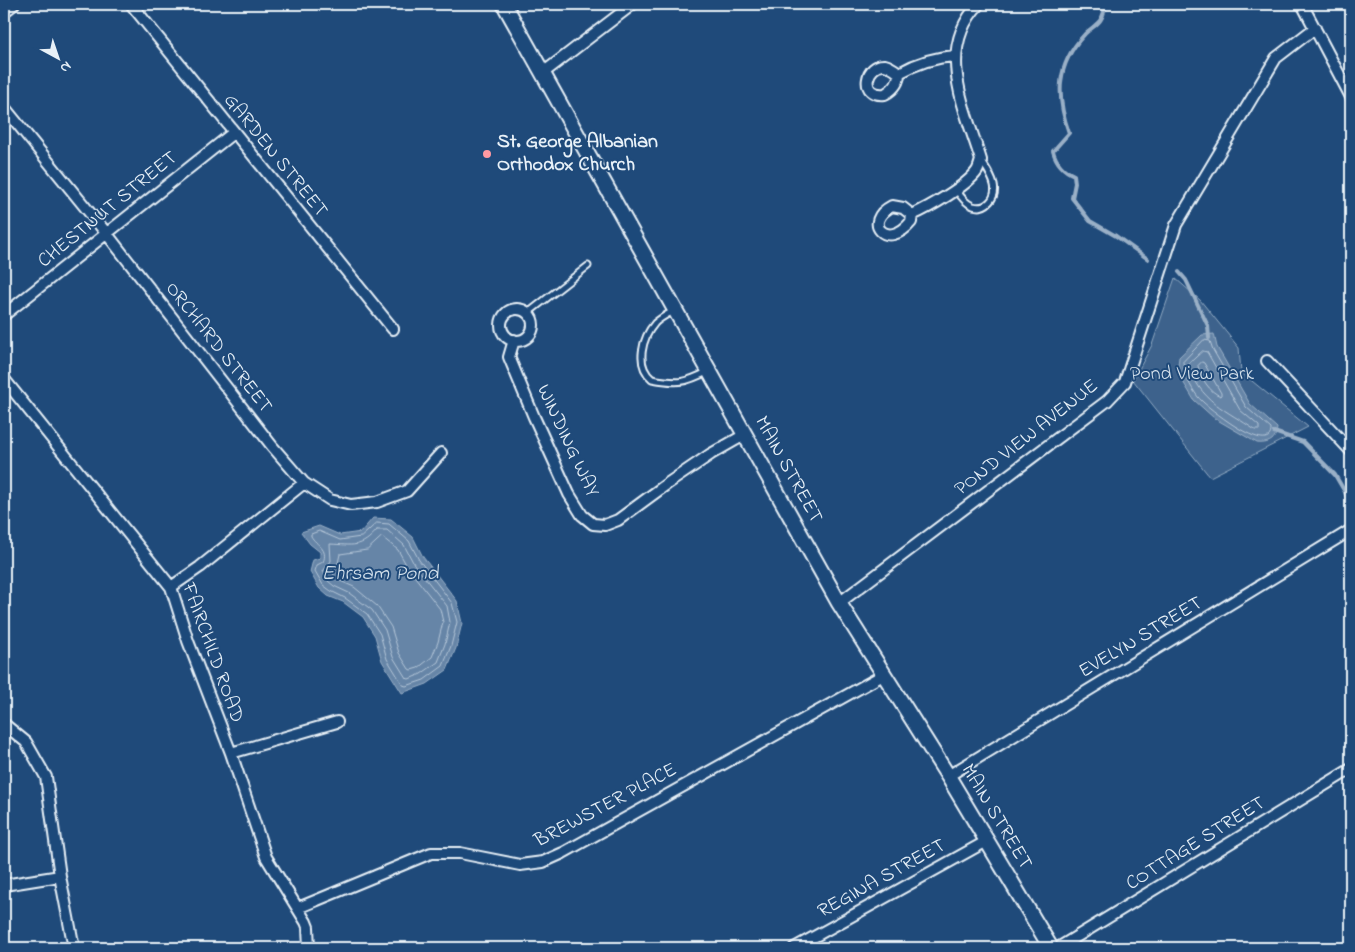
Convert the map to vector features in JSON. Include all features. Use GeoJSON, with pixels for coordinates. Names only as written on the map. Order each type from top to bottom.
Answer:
{"type":"FeatureCollection","features":[{"type":"Feature","properties":{"kind":"main road","name":"MAIN STREET"},"geometry":{"type":"LineString","coordinates":[[504,4],[839,603],[948,776],[1051,948]]}},
{"type":"Feature","properties":{"kind":"street"},"geometry":{"type":"LineString","coordinates":[[4,12],[14,4]]}},
{"type":"Feature","properties":{"kind":"street","name":"GARDEN STREET"},"geometry":{"type":"LineString","coordinates":[[131,4],[233,133],[393,329]]}},
{"type":"Feature","properties":{"kind":"street"},"geometry":{"type":"LineString","coordinates":[[543,73],[633,4]]}},
{"type":"Feature","properties":{"kind":"street"},"geometry":{"type":"LineString","coordinates":[[912,215],[956,189],[977,171],[981,160],[957,84],[956,56],[958,39],[964,22],[979,4]]}},
{"type":"Feature","properties":{"kind":"street"},"geometry":{"type":"LineString","coordinates":[[1302,4],[1351,97]]}},
{"type":"Feature","properties":{"kind":"street","name":"POND VIEW AVENUE"},"geometry":{"type":"LineString","coordinates":[[839,603],[1107,401],[1125,382],[1176,225],[1276,58],[1315,28]]}},
{"type":"Feature","properties":{"kind":"street"},"geometry":{"type":"LineString","coordinates":[[899,73],[919,63],[942,57],[956,56]]}},
{"type":"Feature","properties":{"kind":"street","name":"ORCHARD STREET"},"geometry":{"type":"LineString","coordinates":[[4,108],[107,234],[272,446],[304,483],[330,500],[351,505],[378,502],[407,491],[441,454]]}},
{"type":"Feature","properties":{"kind":"street","name":"CHESTNUT STREET"},"geometry":{"type":"LineString","coordinates":[[4,315],[233,133]]}},
{"type":"Feature","properties":{"kind":"street"},"geometry":{"type":"LineString","coordinates":[[513,309],[523,310],[528,313],[533,322],[530,334],[526,338],[514,340],[505,335],[501,325],[504,315],[513,309]]}},
{"type":"Feature","properties":{"kind":"street","name":"WINDING WAY"},"geometry":{"type":"LineString","coordinates":[[514,340],[509,357],[534,417],[569,494],[582,515],[592,524],[606,525],[618,520],[704,459],[746,434]]}},
{"type":"Feature","properties":{"kind":"street"},"geometry":{"type":"LineString","coordinates":[[1267,361],[1351,451]]}},
{"type":"Feature","properties":{"kind":"street","name":"FAIRCHILD ROAD"},"geometry":{"type":"LineString","coordinates":[[4,379],[171,587],[188,641],[231,753],[266,857],[308,927],[309,948]]}},
{"type":"Feature","properties":{"kind":"street"},"geometry":{"type":"LineString","coordinates":[[171,587],[200,567],[304,483]]}},
{"type":"Feature","properties":{"kind":"street","name":"EVELYN STREET"},"geometry":{"type":"LineString","coordinates":[[948,776],[1351,530]]}},
{"type":"Feature","properties":{"kind":"street","name":"BREWSTER PLACE"},"geometry":{"type":"LineString","coordinates":[[298,908],[431,853],[460,853],[520,865],[543,862],[572,848],[885,674]]}},
{"type":"Feature","properties":{"kind":"street"},"geometry":{"type":"LineString","coordinates":[[231,753],[337,722]]}},
{"type":"Feature","properties":{"kind":"street"},"geometry":{"type":"LineString","coordinates":[[4,724],[26,742],[46,777],[60,876],[74,948]]}},
{"type":"Feature","properties":{"kind":"street","name":"COTTAGE STREET"},"geometry":{"type":"LineString","coordinates":[[1058,948],[1351,769]]}},
{"type":"Feature","properties":{"kind":"street","name":"REGINA STREET"},"geometry":{"type":"LineString","coordinates":[[794,948],[987,841]]}},
{"type":"Feature","properties":{"kind":"street"},"geometry":{"type":"LineString","coordinates":[[4,885],[60,876]]}},
{"type":"Feature","properties":{"kind":"lane"},"geometry":{"type":"LineString","coordinates":[[956,189],[962,198],[974,206],[982,207],[990,202],[994,196],[995,187],[981,160]]}},
{"type":"Feature","properties":{"kind":"lane"},"geometry":{"type":"LineString","coordinates":[[528,313],[588,266]]}},
{"type":"Feature","properties":{"kind":"lane"},"geometry":{"type":"LineString","coordinates":[[675,309],[656,322],[646,336],[642,349],[644,370],[652,380],[679,383],[689,381],[710,371]]}},
{"type":"Feature","properties":{"kind":"green space","name":"Pond View Park"},"geometry":{"type":"Polygon","coordinates":[[[1175,278],[1200,300],[1239,348],[1241,372],[1308,427],[1210,477],[1133,380],[1152,345],[1175,278]]]}},
{"type":"Feature","properties":{"kind":"water"},"geometry":{"type":"Polygon","coordinates":[[[1214,334],[1217,347],[1250,404],[1277,428],[1275,436],[1271,441],[1257,443],[1214,418],[1194,400],[1182,380],[1178,365],[1179,357],[1202,335],[1214,334]]]}},
{"type":"Feature","properties":{"kind":"water","name":"Ehrsam Pond"},"geometry":{"type":"Polygon","coordinates":[[[373,518],[391,519],[413,537],[423,557],[457,601],[462,623],[456,648],[447,670],[427,684],[402,693],[382,661],[375,636],[363,617],[343,602],[328,596],[319,588],[310,572],[313,560],[320,558],[320,552],[310,544],[301,532],[319,526],[340,535],[361,532],[373,518]]]}},
{"type":"Feature","properties":{"kind":"waterway"},"geometry":{"type":"LineString","coordinates":[[1106,4],[1100,21],[1075,46],[1064,69],[1061,81],[1061,94],[1069,133],[1053,151],[1060,165],[1074,175],[1075,183],[1072,198],[1090,221],[1116,236],[1148,259]]}},
{"type":"Feature","properties":{"kind":"waterway"},"geometry":{"type":"LineString","coordinates":[[1179,272],[1186,280],[1208,326],[1209,338]]}},
{"type":"Feature","properties":{"kind":"waterway"},"geometry":{"type":"LineString","coordinates":[[1274,432],[1303,442],[1335,475],[1345,492],[1351,510]]}},
{"type":"Feature","properties":{"kind":"place","name":"St. George Albanian Orthodox Church"},"geometry":{"type":"Point","coordinates":[487,154]}}]}
